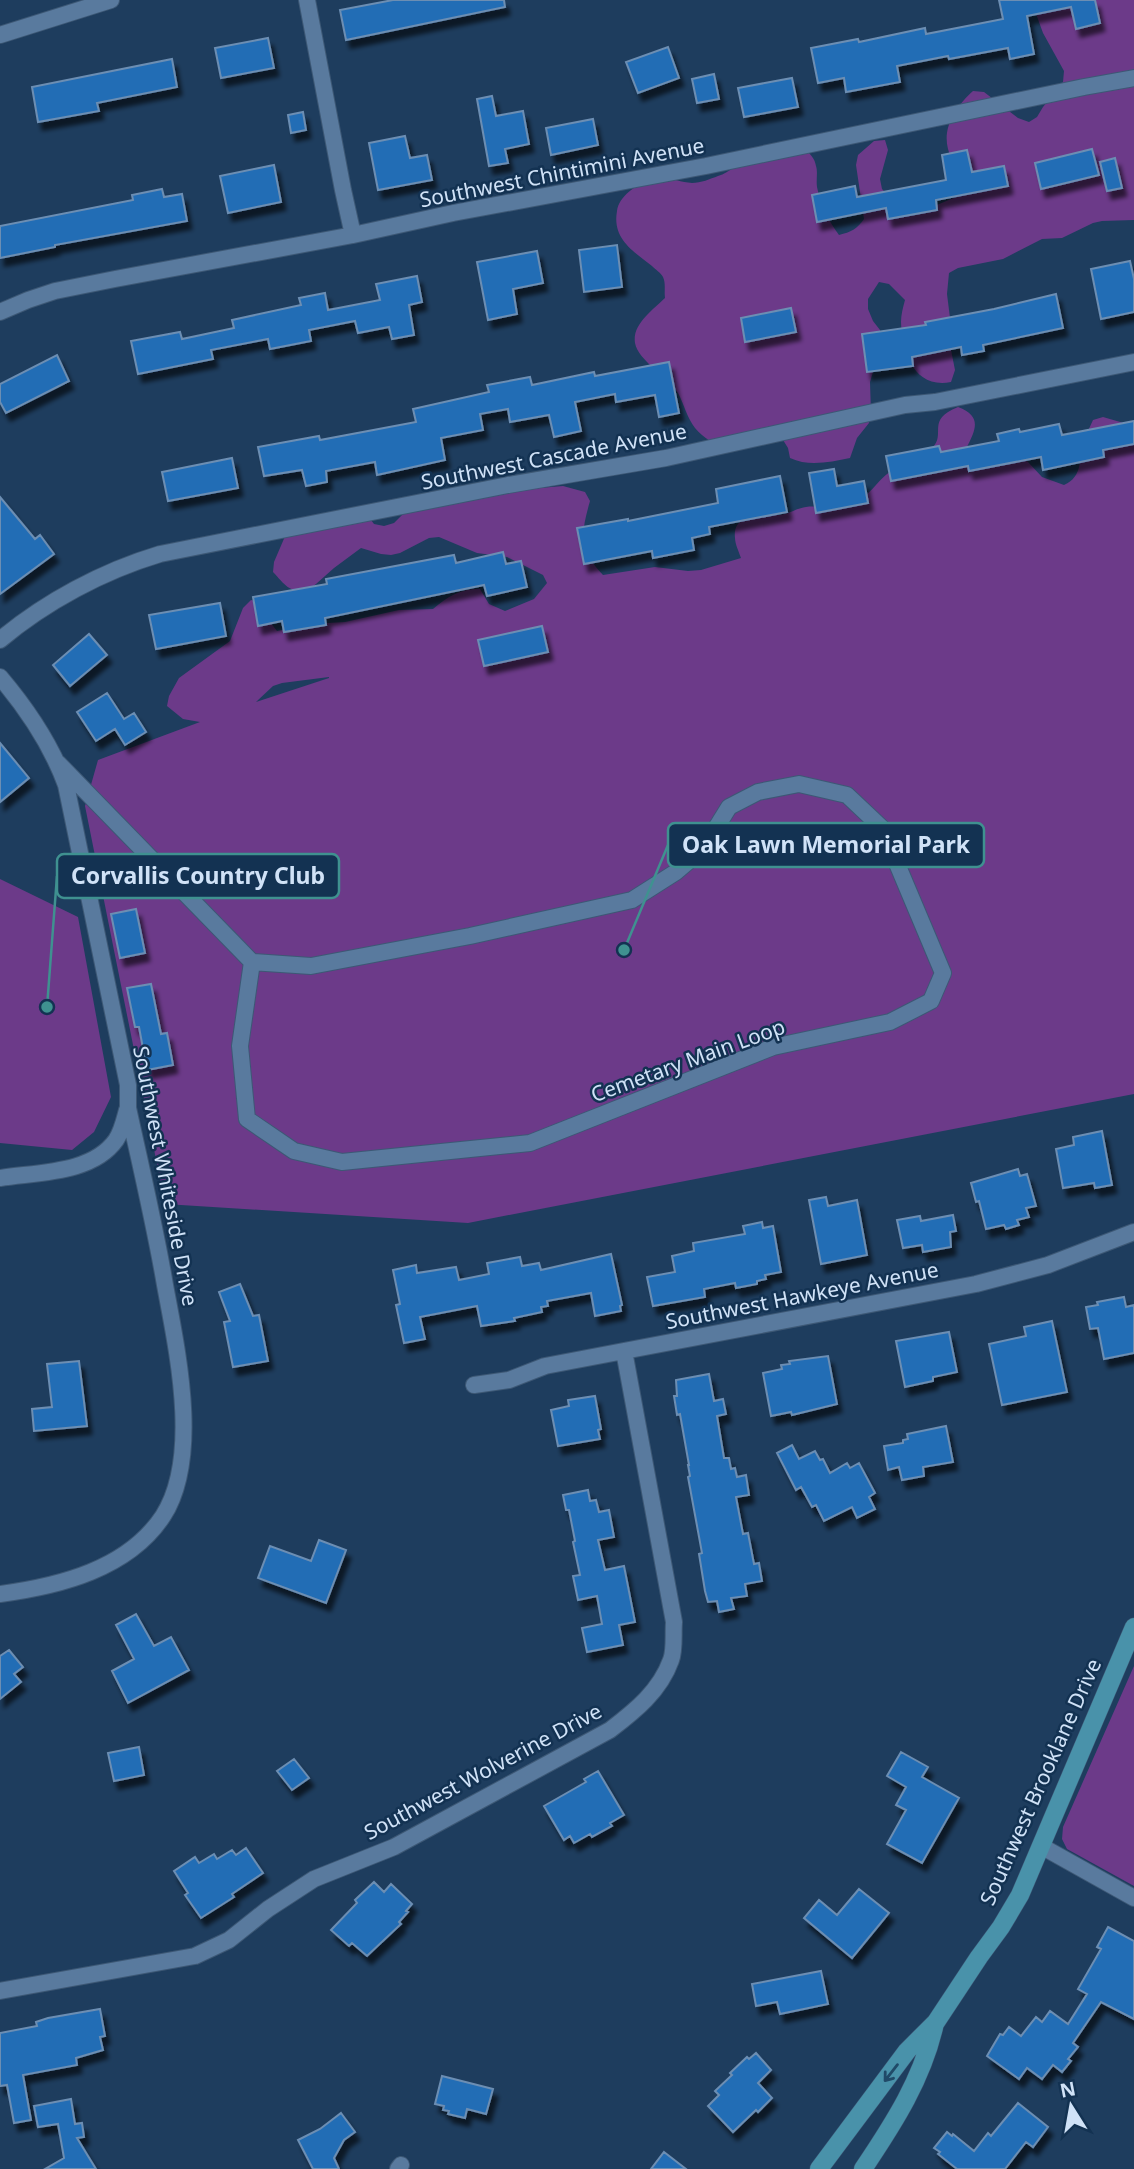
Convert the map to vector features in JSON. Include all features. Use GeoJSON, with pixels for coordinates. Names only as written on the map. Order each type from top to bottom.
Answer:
{"type":"FeatureCollection","features":[{"type":"Feature","properties":{"kind":"street"},"geometry":{"type":"LineString","coordinates":[[0,35],[111,0]]}},
{"type":"Feature","properties":{"kind":"street"},"geometry":{"type":"LineString","coordinates":[[307,0],[353,236]]}},
{"type":"Feature","properties":{"kind":"street","name":"Southwest Chintimini Avenue"},"geometry":{"type":"LineString","coordinates":[[0,312],[28,300],[67,289],[353,236],[453,213],[706,166],[1134,78]]}},
{"type":"Feature","properties":{"kind":"street","name":"Southwest Cascade Avenue"},"geometry":{"type":"LineString","coordinates":[[0,640],[52,604],[96,579],[133,562],[160,554],[508,485],[666,458],[905,405],[936,402],[1134,362]]}},
{"type":"Feature","properties":{"kind":"street","name":"Southwest Whiteside Drive"},"geometry":{"type":"LineString","coordinates":[[0,677],[41,731],[66,785],[128,1085],[128,1108],[159,1251],[182,1388],[182,1444],[177,1482],[164,1514],[148,1535],[113,1561],[71,1580],[0,1594]]}},
{"type":"Feature","properties":{"kind":"street"},"geometry":{"type":"LineString","coordinates":[[58,763],[252,962]]}},
{"type":"Feature","properties":{"kind":"street","name":"Cemetary Main Loop"},"geometry":{"type":"LineString","coordinates":[[799,784],[847,795],[882,828],[943,973],[931,1001],[890,1022],[773,1047],[530,1143],[342,1162],[294,1151],[247,1119],[240,1046],[252,962],[311,966],[470,936],[632,900],[676,872],[703,849],[729,807],[758,792],[799,784]]}},
{"type":"Feature","properties":{"kind":"street"},"geometry":{"type":"LineString","coordinates":[[0,1178],[83,1164],[93,1159],[115,1142],[128,1108]]}},
{"type":"Feature","properties":{"kind":"street","name":"Southwest Hawkeye Avenue"},"geometry":{"type":"LineString","coordinates":[[474,1385],[509,1380],[545,1366],[989,1281],[1048,1265],[1134,1232]]}},
{"type":"Feature","properties":{"kind":"street","name":"Southwest Wolverine Drive"},"geometry":{"type":"LineString","coordinates":[[0,1991],[195,1956],[229,1940],[314,1878],[394,1847],[610,1730],[641,1705],[663,1678],[672,1658],[674,1622],[624,1351]]}},
{"type":"Feature","properties":{"kind":"street","name":"Southwest Brooklane Drive"},"geometry":{"type":"LineString","coordinates":[[819,2169],[907,2051],[936,2022],[979,1956],[1002,1927],[1020,1895],[1134,1627]]}},
{"type":"Feature","properties":{"kind":"street"},"geometry":{"type":"LineString","coordinates":[[1041,1846],[1134,1898]]}},
{"type":"Feature","properties":{"kind":"street","name":"Southwest Brooklane Drive"},"geometry":{"type":"LineString","coordinates":[[863,2169],[896,2120],[912,2090],[929,2050],[936,2022]]}},
{"type":"Feature","properties":{"kind":"shaded area"},"geometry":{"type":"Polygon","coordinates":[[[1031,0],[1134,0],[1134,220],[1093,223],[1062,238],[1042,239],[1003,259],[958,268],[949,273],[947,294],[955,370],[951,382],[938,383],[928,380],[912,366],[902,334],[901,319],[905,300],[889,284],[879,282],[868,299],[868,309],[880,330],[882,342],[870,382],[871,413],[869,423],[857,438],[850,458],[820,463],[797,461],[790,458],[783,440],[726,450],[705,438],[692,424],[678,393],[637,349],[637,330],[649,313],[665,298],[664,282],[661,274],[621,237],[616,221],[621,201],[634,188],[650,180],[661,178],[699,182],[722,174],[750,157],[803,150],[815,161],[820,199],[839,235],[853,230],[864,219],[856,165],[858,155],[874,141],[885,140],[888,150],[880,179],[882,189],[906,214],[920,212],[956,197],[958,178],[948,149],[947,133],[952,117],[967,97],[973,91],[984,92],[1018,118],[1029,122],[1037,117],[1063,82],[1064,71],[1043,33],[1031,0]]]}},
{"type":"Feature","properties":{"kind":"shaded area"},"geometry":{"type":"Polygon","coordinates":[[[958,407],[974,419],[973,434],[967,447],[1019,456],[1042,477],[1064,485],[1078,472],[1084,441],[1093,420],[1103,417],[1134,426],[1134,1094],[468,1223],[165,1204],[85,806],[98,760],[200,722],[183,719],[167,706],[169,696],[179,678],[230,641],[243,608],[251,600],[262,603],[277,631],[310,624],[345,622],[399,610],[433,609],[455,594],[473,589],[480,589],[489,604],[505,611],[534,599],[547,583],[543,575],[507,557],[477,553],[439,537],[429,538],[391,555],[361,548],[307,592],[301,592],[288,587],[273,572],[274,562],[286,534],[368,516],[374,524],[384,526],[394,523],[408,509],[516,490],[563,486],[585,492],[590,501],[584,540],[589,557],[603,575],[655,567],[701,570],[741,558],[735,530],[744,519],[758,515],[783,514],[806,507],[838,508],[856,503],[888,473],[932,448],[938,438],[939,422],[948,412],[958,407]],[[329,678],[282,683],[273,686],[256,702],[329,678]]]}},
{"type":"Feature","properties":{"kind":"shaded area"},"geometry":{"type":"Polygon","coordinates":[[[0,879],[78,917],[111,1097],[94,1132],[72,1150],[0,1143],[0,879]]]}},
{"type":"Feature","properties":{"kind":"shaded area"},"geometry":{"type":"Polygon","coordinates":[[[1134,1666],[1134,1886],[1067,1849],[1062,1839],[1063,1827],[1134,1666]]]}},
{"type":"Feature","properties":{"kind":"building"},"geometry":{"type":"Polygon","coordinates":[[[393,0],[504,0],[505,7],[346,40],[340,10],[393,0]]]}},
{"type":"Feature","properties":{"kind":"building"},"geometry":{"type":"Polygon","coordinates":[[[999,0],[1095,0],[1100,23],[1076,29],[1071,7],[1027,16],[1034,54],[1010,59],[1008,48],[897,66],[900,82],[846,92],[844,78],[818,83],[811,48],[858,39],[859,42],[925,28],[926,34],[1003,19],[999,0]]]}},
{"type":"Feature","properties":{"kind":"building"},"geometry":{"type":"Polygon","coordinates":[[[268,38],[274,68],[221,78],[215,48],[268,38]]]}},
{"type":"Feature","properties":{"kind":"building"},"geometry":{"type":"Polygon","coordinates":[[[668,47],[679,78],[638,93],[626,62],[668,47]]]}},
{"type":"Feature","properties":{"kind":"building"},"geometry":{"type":"Polygon","coordinates":[[[172,59],[177,87],[97,103],[99,111],[38,122],[32,87],[172,59]]]}},
{"type":"Feature","properties":{"kind":"building"},"geometry":{"type":"Polygon","coordinates":[[[714,74],[719,99],[697,103],[692,79],[714,74]]]}},
{"type":"Feature","properties":{"kind":"building"},"geometry":{"type":"Polygon","coordinates":[[[792,78],[798,107],[744,117],[738,88],[792,78]]]}},
{"type":"Feature","properties":{"kind":"building"},"geometry":{"type":"Polygon","coordinates":[[[492,96],[496,116],[523,111],[529,144],[505,149],[508,163],[489,166],[477,99],[492,96]]]}},
{"type":"Feature","properties":{"kind":"building"},"geometry":{"type":"Polygon","coordinates":[[[303,112],[306,130],[291,133],[288,115],[303,112]]]}},
{"type":"Feature","properties":{"kind":"building"},"geometry":{"type":"Polygon","coordinates":[[[593,119],[598,145],[551,155],[546,128],[593,119]]]}},
{"type":"Feature","properties":{"kind":"building"},"geometry":{"type":"Polygon","coordinates":[[[405,136],[410,158],[427,155],[432,180],[378,190],[369,143],[405,136]]]}},
{"type":"Feature","properties":{"kind":"building"},"geometry":{"type":"Polygon","coordinates":[[[1092,149],[1099,175],[1041,189],[1035,163],[1092,149]]]}},
{"type":"Feature","properties":{"kind":"building"},"geometry":{"type":"Polygon","coordinates":[[[967,150],[972,172],[1004,166],[1008,186],[936,200],[937,210],[888,219],[886,208],[817,222],[812,195],[855,186],[857,197],[946,180],[942,155],[967,150]]]}},
{"type":"Feature","properties":{"kind":"building"},"geometry":{"type":"Polygon","coordinates":[[[1115,158],[1122,188],[1107,191],[1100,162],[1115,158]]]}},
{"type":"Feature","properties":{"kind":"building"},"geometry":{"type":"Polygon","coordinates":[[[274,165],[281,202],[228,213],[220,176],[274,165]]]}},
{"type":"Feature","properties":{"kind":"building"},"geometry":{"type":"Polygon","coordinates":[[[162,189],[164,197],[182,194],[187,221],[0,258],[0,226],[133,200],[132,195],[162,189]]]}},
{"type":"Feature","properties":{"kind":"building"},"geometry":{"type":"Polygon","coordinates":[[[617,245],[622,287],[584,292],[579,250],[617,245]]]}},
{"type":"Feature","properties":{"kind":"building"},"geometry":{"type":"Polygon","coordinates":[[[537,251],[543,283],[513,289],[517,314],[488,320],[477,262],[537,251]]]}},
{"type":"Feature","properties":{"kind":"building"},"geometry":{"type":"Polygon","coordinates":[[[1130,261],[1134,279],[1134,312],[1101,319],[1091,269],[1130,261]]]}},
{"type":"Feature","properties":{"kind":"building"},"geometry":{"type":"Polygon","coordinates":[[[417,276],[422,302],[409,305],[414,335],[392,339],[389,327],[358,333],[355,321],[309,330],[311,341],[270,349],[268,339],[211,350],[213,359],[138,374],[131,341],[180,332],[182,339],[234,328],[232,320],[301,305],[299,298],[325,293],[328,310],[380,300],[376,284],[417,276]]]}},
{"type":"Feature","properties":{"kind":"building"},"geometry":{"type":"Polygon","coordinates":[[[1056,294],[1063,328],[983,345],[984,351],[962,355],[961,347],[912,357],[913,366],[867,372],[862,334],[926,325],[925,322],[1056,294]]]}},
{"type":"Feature","properties":{"kind":"building"},"geometry":{"type":"Polygon","coordinates":[[[791,308],[796,332],[745,342],[741,318],[791,308]]]}},
{"type":"Feature","properties":{"kind":"building"},"geometry":{"type":"Polygon","coordinates":[[[57,355],[69,381],[6,413],[0,402],[0,384],[57,355]]]}},
{"type":"Feature","properties":{"kind":"building"},"geometry":{"type":"Polygon","coordinates":[[[669,362],[679,413],[659,417],[655,395],[616,402],[615,394],[575,402],[581,431],[554,437],[549,415],[510,422],[508,409],[480,414],[483,430],[441,438],[445,460],[377,475],[375,462],[326,471],[327,482],[306,486],[302,470],[264,476],[258,447],[319,436],[320,440],[416,422],[413,409],[489,392],[487,385],[530,377],[532,385],[594,372],[595,376],[669,362]]]}},
{"type":"Feature","properties":{"kind":"building"},"geometry":{"type":"Polygon","coordinates":[[[1134,421],[1134,444],[1103,450],[1104,457],[1043,470],[1041,457],[969,471],[968,466],[891,481],[886,456],[939,446],[941,452],[999,441],[997,434],[1019,429],[1020,432],[1059,424],[1062,435],[1134,421]]]}},
{"type":"Feature","properties":{"kind":"building"},"geometry":{"type":"Polygon","coordinates":[[[232,458],[238,488],[168,501],[162,472],[232,458]]]}},
{"type":"Feature","properties":{"kind":"building"},"geometry":{"type":"Polygon","coordinates":[[[834,469],[837,486],[864,481],[868,503],[816,513],[809,473],[834,469]]]}},
{"type":"Feature","properties":{"kind":"building"},"geometry":{"type":"Polygon","coordinates":[[[780,476],[787,512],[709,527],[710,534],[692,538],[694,550],[653,558],[652,551],[584,564],[577,528],[718,503],[716,489],[780,476]]]}},
{"type":"Feature","properties":{"kind":"building"},"geometry":{"type":"Polygon","coordinates":[[[0,497],[35,539],[40,535],[54,554],[0,594],[0,497]]]}},
{"type":"Feature","properties":{"kind":"building"},"geometry":{"type":"Polygon","coordinates":[[[503,552],[506,564],[521,561],[527,587],[487,596],[484,585],[325,618],[326,625],[284,632],[282,621],[258,626],[253,597],[327,584],[326,579],[454,555],[456,563],[503,552]]]}},
{"type":"Feature","properties":{"kind":"building"},"geometry":{"type":"Polygon","coordinates":[[[220,603],[226,636],[156,649],[149,615],[220,603]]]}},
{"type":"Feature","properties":{"kind":"building"},"geometry":{"type":"Polygon","coordinates":[[[542,626],[548,652],[484,666],[478,640],[542,626]]]}},
{"type":"Feature","properties":{"kind":"building"},"geometry":{"type":"Polygon","coordinates":[[[89,634],[107,655],[70,686],[53,665],[89,634]]]}},
{"type":"Feature","properties":{"kind":"building"},"geometry":{"type":"Polygon","coordinates":[[[107,693],[124,719],[134,713],[146,732],[125,745],[115,729],[96,741],[77,712],[107,693]]]}},
{"type":"Feature","properties":{"kind":"building"},"geometry":{"type":"Polygon","coordinates":[[[0,743],[29,778],[0,802],[0,743]]]}},
{"type":"Feature","properties":{"kind":"building"},"geometry":{"type":"Polygon","coordinates":[[[136,909],[145,953],[120,958],[111,914],[136,909]]]}},
{"type":"Feature","properties":{"kind":"building"},"geometry":{"type":"Polygon","coordinates":[[[151,984],[161,1034],[167,1033],[173,1065],[147,1070],[139,1027],[135,1027],[127,988],[151,984]]]}},
{"type":"Feature","properties":{"kind":"building"},"geometry":{"type":"Polygon","coordinates":[[[1102,1131],[1112,1185],[1095,1188],[1094,1183],[1063,1188],[1056,1149],[1074,1145],[1073,1137],[1102,1131]]]}},
{"type":"Feature","properties":{"kind":"building"},"geometry":{"type":"Polygon","coordinates":[[[1018,1169],[1020,1176],[1027,1174],[1036,1206],[1026,1208],[1029,1217],[1017,1220],[1019,1225],[1006,1229],[1004,1225],[986,1229],[971,1183],[1018,1169]]]}},
{"type":"Feature","properties":{"kind":"building"},"geometry":{"type":"Polygon","coordinates":[[[826,1197],[828,1206],[857,1200],[867,1255],[821,1264],[809,1200],[826,1197]]]}},
{"type":"Feature","properties":{"kind":"building"},"geometry":{"type":"Polygon","coordinates":[[[953,1215],[956,1231],[950,1232],[951,1247],[923,1252],[922,1245],[903,1248],[897,1220],[920,1216],[921,1221],[953,1215]]]}},
{"type":"Feature","properties":{"kind":"building"},"geometry":{"type":"Polygon","coordinates":[[[762,1222],[763,1228],[773,1226],[781,1272],[765,1275],[766,1279],[757,1281],[757,1284],[736,1288],[735,1283],[704,1289],[705,1297],[653,1306],[647,1277],[675,1272],[672,1256],[694,1251],[693,1243],[745,1234],[743,1226],[762,1222]]]}},
{"type":"Feature","properties":{"kind":"building"},"geometry":{"type":"Polygon","coordinates":[[[611,1254],[621,1311],[595,1316],[591,1293],[547,1301],[548,1306],[541,1307],[542,1312],[514,1318],[515,1321],[481,1326],[477,1306],[420,1317],[425,1339],[404,1343],[396,1305],[400,1304],[393,1270],[416,1265],[417,1273],[456,1267],[459,1280],[489,1274],[487,1263],[520,1257],[522,1266],[539,1263],[541,1270],[611,1254]]]}},
{"type":"Feature","properties":{"kind":"building"},"geometry":{"type":"Polygon","coordinates":[[[240,1284],[253,1316],[259,1315],[268,1361],[233,1367],[224,1322],[230,1321],[219,1292],[240,1284]]]}},
{"type":"Feature","properties":{"kind":"building"},"geometry":{"type":"Polygon","coordinates":[[[1124,1297],[1126,1307],[1134,1305],[1134,1353],[1104,1359],[1098,1328],[1090,1329],[1086,1307],[1124,1297]]]}},
{"type":"Feature","properties":{"kind":"building"},"geometry":{"type":"Polygon","coordinates":[[[1052,1321],[1067,1392],[1002,1405],[989,1344],[1026,1336],[1024,1327],[1052,1321]]]}},
{"type":"Feature","properties":{"kind":"building"},"geometry":{"type":"Polygon","coordinates":[[[949,1332],[957,1372],[905,1387],[896,1341],[949,1332]]]}},
{"type":"Feature","properties":{"kind":"building"},"geometry":{"type":"Polygon","coordinates":[[[828,1356],[837,1404],[792,1415],[791,1412],[771,1416],[763,1373],[782,1369],[781,1365],[790,1364],[789,1361],[828,1356]]]}},
{"type":"Feature","properties":{"kind":"building"},"geometry":{"type":"Polygon","coordinates":[[[79,1361],[87,1426],[34,1431],[32,1409],[52,1407],[47,1364],[79,1361]]]}},
{"type":"Feature","properties":{"kind":"building"},"geometry":{"type":"Polygon","coordinates":[[[709,1374],[714,1401],[723,1399],[726,1414],[717,1416],[724,1458],[729,1458],[731,1469],[735,1468],[737,1477],[746,1475],[749,1495],[736,1497],[743,1534],[748,1533],[754,1564],[759,1563],[762,1581],[745,1584],[747,1596],[731,1598],[734,1609],[719,1612],[717,1601],[708,1602],[705,1591],[699,1554],[702,1553],[688,1477],[689,1465],[674,1396],[677,1396],[676,1380],[709,1374]]]}},
{"type":"Feature","properties":{"kind":"building"},"geometry":{"type":"Polygon","coordinates":[[[595,1396],[601,1429],[598,1430],[600,1439],[558,1446],[551,1410],[569,1406],[568,1400],[595,1396]]]}},
{"type":"Feature","properties":{"kind":"building"},"geometry":{"type":"Polygon","coordinates":[[[946,1426],[953,1462],[923,1467],[924,1476],[902,1480],[899,1467],[888,1470],[884,1446],[903,1443],[903,1440],[908,1439],[907,1434],[946,1426]]]}},
{"type":"Feature","properties":{"kind":"building"},"geometry":{"type":"Polygon","coordinates":[[[792,1445],[799,1459],[815,1451],[820,1460],[823,1459],[830,1473],[847,1463],[850,1468],[859,1463],[875,1493],[869,1497],[875,1509],[857,1518],[852,1507],[824,1521],[816,1505],[812,1507],[801,1487],[796,1490],[777,1453],[792,1445]]]}},
{"type":"Feature","properties":{"kind":"building"},"geometry":{"type":"Polygon","coordinates":[[[588,1490],[590,1501],[596,1500],[599,1512],[609,1510],[614,1537],[598,1540],[605,1570],[624,1566],[635,1622],[619,1625],[623,1645],[587,1652],[582,1628],[602,1624],[597,1596],[578,1600],[573,1576],[580,1575],[569,1510],[566,1510],[563,1495],[588,1490]]]}},
{"type":"Feature","properties":{"kind":"building"},"geometry":{"type":"Polygon","coordinates":[[[319,1540],[346,1550],[326,1603],[258,1578],[270,1546],[311,1561],[319,1540]]]}},
{"type":"Feature","properties":{"kind":"building"},"geometry":{"type":"Polygon","coordinates":[[[136,1614],[154,1646],[171,1637],[189,1670],[128,1703],[112,1671],[134,1659],[116,1625],[136,1614]]]}},
{"type":"Feature","properties":{"kind":"building"},"geometry":{"type":"Polygon","coordinates":[[[9,1650],[23,1667],[14,1674],[21,1682],[0,1699],[0,1656],[9,1650]]]}},
{"type":"Feature","properties":{"kind":"building"},"geometry":{"type":"Polygon","coordinates":[[[139,1747],[144,1775],[114,1781],[108,1753],[139,1747]]]}},
{"type":"Feature","properties":{"kind":"building"},"geometry":{"type":"Polygon","coordinates":[[[901,1752],[928,1767],[922,1777],[959,1798],[922,1863],[887,1844],[906,1810],[896,1805],[906,1787],[887,1776],[901,1752]]]}},
{"type":"Feature","properties":{"kind":"building"},"geometry":{"type":"Polygon","coordinates":[[[294,1759],[309,1778],[292,1790],[277,1771],[294,1759]]]}},
{"type":"Feature","properties":{"kind":"building"},"geometry":{"type":"Polygon","coordinates":[[[598,1771],[624,1815],[610,1823],[612,1826],[592,1837],[590,1834],[574,1843],[570,1836],[564,1840],[544,1806],[586,1782],[584,1779],[598,1771]]]}},
{"type":"Feature","properties":{"kind":"building"},"geometry":{"type":"Polygon","coordinates":[[[246,1848],[263,1873],[232,1894],[234,1897],[201,1918],[185,1895],[188,1893],[174,1871],[195,1857],[199,1863],[214,1854],[217,1859],[232,1850],[236,1855],[246,1848]]]}},
{"type":"Feature","properties":{"kind":"building"},"geometry":{"type":"Polygon","coordinates":[[[374,1882],[384,1892],[391,1884],[412,1904],[399,1922],[401,1924],[367,1956],[352,1943],[349,1946],[331,1930],[357,1903],[355,1900],[374,1882]]]}},
{"type":"Feature","properties":{"kind":"building"},"geometry":{"type":"Polygon","coordinates":[[[859,1889],[889,1913],[852,1958],[804,1918],[819,1900],[837,1915],[859,1889]]]}},
{"type":"Feature","properties":{"kind":"building"},"geometry":{"type":"Polygon","coordinates":[[[1108,1927],[1134,1941],[1134,2019],[1101,2002],[1073,2043],[1078,2047],[1068,2059],[1071,2061],[1062,2072],[1053,2065],[1042,2079],[1027,2068],[1019,2079],[987,2056],[1000,2034],[1003,2035],[1009,2027],[1021,2036],[1036,2017],[1042,2022],[1050,2011],[1068,2024],[1087,1994],[1078,1989],[1101,1949],[1097,1947],[1108,1927]]]}},
{"type":"Feature","properties":{"kind":"building"},"geometry":{"type":"Polygon","coordinates":[[[821,1971],[828,2004],[780,2014],[777,2002],[756,2006],[752,1984],[821,1971]]]}},
{"type":"Feature","properties":{"kind":"building"},"geometry":{"type":"Polygon","coordinates":[[[100,2009],[105,2036],[100,2037],[103,2050],[76,2058],[77,2065],[23,2075],[31,2120],[14,2123],[7,2085],[0,2086],[0,2033],[37,2026],[36,2022],[48,2018],[100,2009]]]}},
{"type":"Feature","properties":{"kind":"building"},"geometry":{"type":"Polygon","coordinates":[[[756,2053],[771,2070],[758,2083],[772,2098],[733,2132],[708,2106],[719,2095],[715,2091],[732,2075],[730,2073],[747,2057],[749,2059],[756,2053]]]}},
{"type":"Feature","properties":{"kind":"building"},"geometry":{"type":"Polygon","coordinates":[[[442,2076],[493,2089],[486,2114],[467,2109],[465,2118],[448,2114],[449,2111],[443,2110],[444,2106],[435,2104],[442,2076]]]}},
{"type":"Feature","properties":{"kind":"building"},"geometry":{"type":"Polygon","coordinates":[[[71,2099],[75,2124],[82,2123],[84,2137],[77,2138],[96,2169],[45,2169],[64,2158],[58,2124],[38,2127],[34,2106],[71,2099]]]}},
{"type":"Feature","properties":{"kind":"building"},"geometry":{"type":"Polygon","coordinates":[[[1018,2103],[1048,2127],[1033,2147],[1026,2142],[1005,2169],[957,2169],[934,2148],[947,2132],[974,2151],[988,2133],[991,2136],[1018,2103]]]}},
{"type":"Feature","properties":{"kind":"building"},"geometry":{"type":"Polygon","coordinates":[[[341,2113],[355,2132],[344,2140],[334,2158],[339,2169],[313,2169],[298,2140],[320,2129],[341,2113]]]}},
{"type":"Feature","properties":{"kind":"building"},"geometry":{"type":"Polygon","coordinates":[[[664,2152],[686,2169],[651,2169],[664,2152]]]}},
{"type":"Feature","properties":{"kind":"place","name":"Oak Lawn Memorial Park"},"geometry":{"type":"Point","coordinates":[624,950]}},
{"type":"Feature","properties":{"kind":"place","name":"Corvallis Country Club"},"geometry":{"type":"Point","coordinates":[47,1007]}}]}
